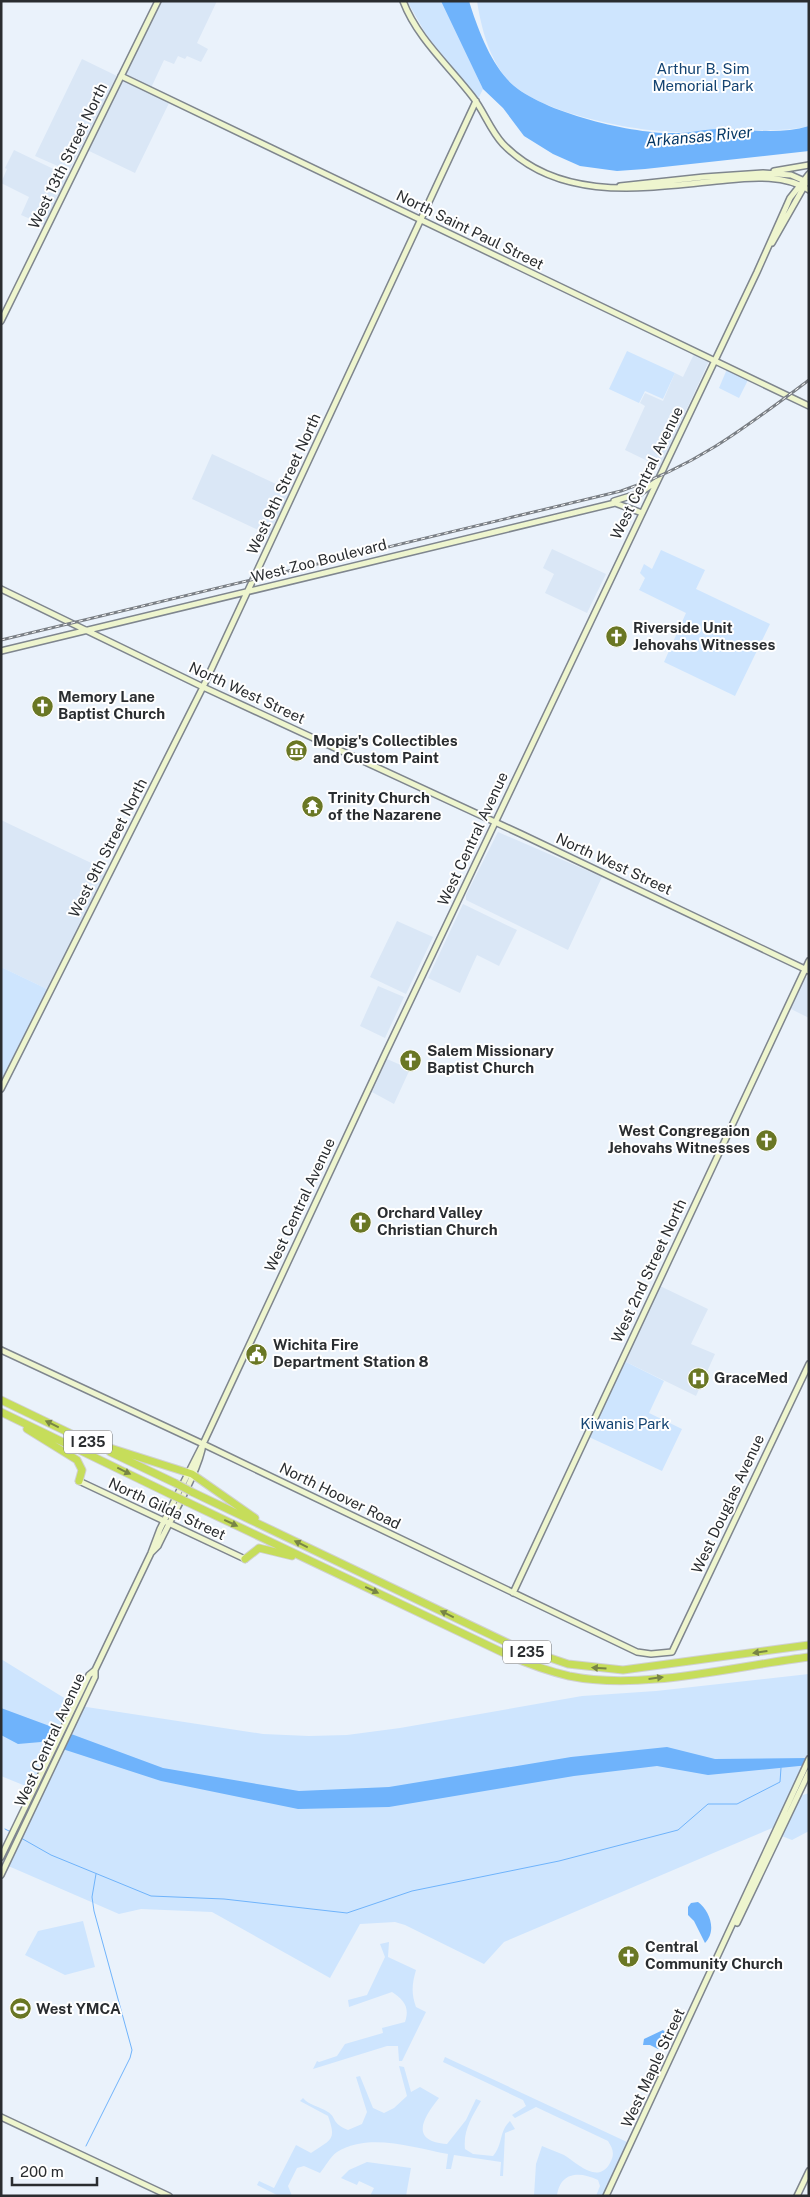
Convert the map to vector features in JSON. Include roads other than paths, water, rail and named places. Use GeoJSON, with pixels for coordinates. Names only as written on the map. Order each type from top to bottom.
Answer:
{"type":"FeatureCollection","features":[{"type":"Feature","properties":{"kind":"highway","name":"I 235"},"geometry":{"type":"LineString","coordinates":[[1,1400],[512,1645],[568,1664],[623,1670],[809,1645]]}},
{"type":"Feature","properties":{"kind":"highway","name":"I 235"},"geometry":{"type":"LineString","coordinates":[[1,1413],[508,1655],[535,1666],[570,1676],[607,1680],[637,1680],[809,1657]]}},
{"type":"Feature","properties":{"kind":"highway"},"geometry":{"type":"LineString","coordinates":[[1,1413],[77,1460],[82,1470],[79,1481]]}},
{"type":"Feature","properties":{"kind":"highway"},"geometry":{"type":"LineString","coordinates":[[82,1439],[190,1472],[269,1529]]}},
{"type":"Feature","properties":{"kind":"highway"},"geometry":{"type":"LineString","coordinates":[[245,1560],[253,1551],[263,1548],[328,1569]]}},
{"type":"Feature","properties":{"kind":"main road","name":"West 13th Street North"},"geometry":{"type":"LineString","coordinates":[[1,321],[158,1]]}},
{"type":"Feature","properties":{"kind":"main road"},"geometry":{"type":"LineString","coordinates":[[403,1],[422,35],[476,101],[503,143],[537,169],[568,182],[613,188],[631,189],[750,178],[806,184]]}},
{"type":"Feature","properties":{"kind":"main road","name":"North Saint Paul Street"},"geometry":{"type":"LineString","coordinates":[[121,76],[809,406]]}},
{"type":"Feature","properties":{"kind":"main road","name":"West 9th Street North"},"geometry":{"type":"LineString","coordinates":[[1,1089],[203,687],[476,101]]}},
{"type":"Feature","properties":{"kind":"main road"},"geometry":{"type":"LineString","coordinates":[[764,173],[809,165]]}},
{"type":"Feature","properties":{"kind":"main road"},"geometry":{"type":"LineString","coordinates":[[613,188],[704,176],[764,173],[784,173],[806,184]]}},
{"type":"Feature","properties":{"kind":"main road","name":"West Central Avenue"},"geometry":{"type":"LineString","coordinates":[[1,1857],[89,1675],[95,1670],[151,1553],[158,1546],[166,1523],[190,1472],[202,1452],[203,1444],[495,822],[770,246],[806,184],[809,174]]}},
{"type":"Feature","properties":{"kind":"main road"},"geometry":{"type":"LineString","coordinates":[[604,506],[612,501],[638,494],[658,480]]}},
{"type":"Feature","properties":{"kind":"main road","name":"West Zoo Boulevard"},"geometry":{"type":"LineString","coordinates":[[1,652],[604,506],[618,503],[642,513]]}},
{"type":"Feature","properties":{"kind":"main road","name":"North West Street"},"geometry":{"type":"LineString","coordinates":[[1,588],[203,687],[495,822],[807,970]]}},
{"type":"Feature","properties":{"kind":"main road","name":"West 2nd Street North"},"geometry":{"type":"LineString","coordinates":[[513,1593],[807,970],[809,960]]}},
{"type":"Feature","properties":{"kind":"main road","name":"North Hoover Road"},"geometry":{"type":"LineString","coordinates":[[1,1350],[203,1444],[637,1652],[651,1654],[671,1653]]}},
{"type":"Feature","properties":{"kind":"main road","name":"West Douglas Avenue"},"geometry":{"type":"LineString","coordinates":[[671,1653],[809,1364]]}},
{"type":"Feature","properties":{"kind":"main road","name":"North Gilda Street"},"geometry":{"type":"LineString","coordinates":[[79,1481],[245,1560]]}},
{"type":"Feature","properties":{"kind":"main road","name":"West Central Avenue"},"geometry":{"type":"LineString","coordinates":[[1,1875],[95,1677],[95,1670]]}},
{"type":"Feature","properties":{"kind":"main road","name":"West Maple Street"},"geometry":{"type":"LineString","coordinates":[[606,2196],[778,1831],[809,1759]]}},
{"type":"Feature","properties":{"kind":"main road","name":"West Maple Street"},"geometry":{"type":"LineString","coordinates":[[778,1831],[809,1772]]}},
{"type":"Feature","properties":{"kind":"main road"},"geometry":{"type":"LineString","coordinates":[[1,2117],[169,2196]]}},
{"type":"Feature","properties":{"kind":"main road"},"geometry":{"type":"LineString","coordinates":[[797,2196],[809,2171]]}},
{"type":"Feature","properties":{"kind":"water","name":"Arkansas River"},"geometry":{"type":"Polygon","coordinates":[[[441,1],[469,1],[489,52],[507,79],[520,91],[562,111],[612,125],[659,133],[682,133],[718,129],[775,131],[809,126],[809,151],[617,171],[580,166],[553,154],[524,136],[503,108],[483,89],[441,1]]]}},
{"type":"Feature","properties":{"kind":"water"},"geometry":{"type":"Polygon","coordinates":[[[1,1708],[163,1768],[299,1791],[389,1787],[571,1757],[667,1747],[715,1759],[809,1758],[809,1765],[708,1775],[657,1766],[574,1776],[389,1807],[298,1809],[161,1781],[41,1742],[18,1744],[1,1735],[1,1708]]]}},
{"type":"Feature","properties":{"kind":"water"},"geometry":{"type":"Polygon","coordinates":[[[698,1902],[706,1911],[711,1921],[711,1933],[705,1943],[694,1921],[688,1915],[688,1907],[691,1903],[698,1902]]]}},
{"type":"Feature","properties":{"kind":"water"},"geometry":{"type":"Polygon","coordinates":[[[663,2030],[668,2035],[658,2049],[650,2045],[643,2045],[644,2039],[663,2030]]]}},
{"type":"Feature","properties":{"kind":"waterway"},"geometry":{"type":"LineString","coordinates":[[21,1838],[51,1855],[151,1896],[224,1899],[347,1913],[412,1891],[559,1861],[678,1830],[708,1804],[737,1804],[780,1782],[781,1768]]}},
{"type":"Feature","properties":{"kind":"waterway"},"geometry":{"type":"LineString","coordinates":[[5,1829],[11,1832]]}},
{"type":"Feature","properties":{"kind":"waterway"},"geometry":{"type":"LineString","coordinates":[[86,2146],[130,2058],[132,2050],[94,1911],[92,1897],[96,1874]]}},
{"type":"Feature","properties":{"kind":"railway"},"geometry":{"type":"LineString","coordinates":[[1,640],[621,491],[673,470],[697,457],[764,414],[809,380]]}},
{"type":"Feature","properties":{"kind":"place","name":"Riverside Unit Jehovahs Witnesses"},"geometry":{"type":"Point","coordinates":[617,637]}},
{"type":"Feature","properties":{"kind":"place","name":"Memory Lane Baptist Church"},"geometry":{"type":"Point","coordinates":[42,706]}},
{"type":"Feature","properties":{"kind":"place","name":"Mopig's Collectibles and Custom Paint"},"geometry":{"type":"Point","coordinates":[297,750]}},
{"type":"Feature","properties":{"kind":"place","name":"Trinity Church of the Nazarene"},"geometry":{"type":"Point","coordinates":[312,807]}},
{"type":"Feature","properties":{"kind":"place","name":"Salem Missionary Baptist Church"},"geometry":{"type":"Point","coordinates":[411,1060]}},
{"type":"Feature","properties":{"kind":"place","name":"West Congregaion Jehovahs Witnesses"},"geometry":{"type":"Point","coordinates":[766,1140]}},
{"type":"Feature","properties":{"kind":"place","name":"Orchard Valley Christian Church"},"geometry":{"type":"Point","coordinates":[361,1222]}},
{"type":"Feature","properties":{"kind":"place","name":"Wichita Fire Department Station 8"},"geometry":{"type":"Point","coordinates":[257,1354]}},
{"type":"Feature","properties":{"kind":"place","name":"GraceMed"},"geometry":{"type":"Point","coordinates":[698,1378]}},
{"type":"Feature","properties":{"kind":"place","name":"Central Community Church"},"geometry":{"type":"Point","coordinates":[629,1956]}},
{"type":"Feature","properties":{"kind":"place","name":"West YMCA"},"geometry":{"type":"Point","coordinates":[20,2009]}},
{"type":"Feature","properties":{"kind":"park label","name":"Arthur B. Sim Memorial Park"},"geometry":{"type":"Point","coordinates":[703,78]}},
{"type":"Feature","properties":{"kind":"park label","name":"Kiwanis Park"},"geometry":{"type":"Point","coordinates":[625,1424]}}]}
